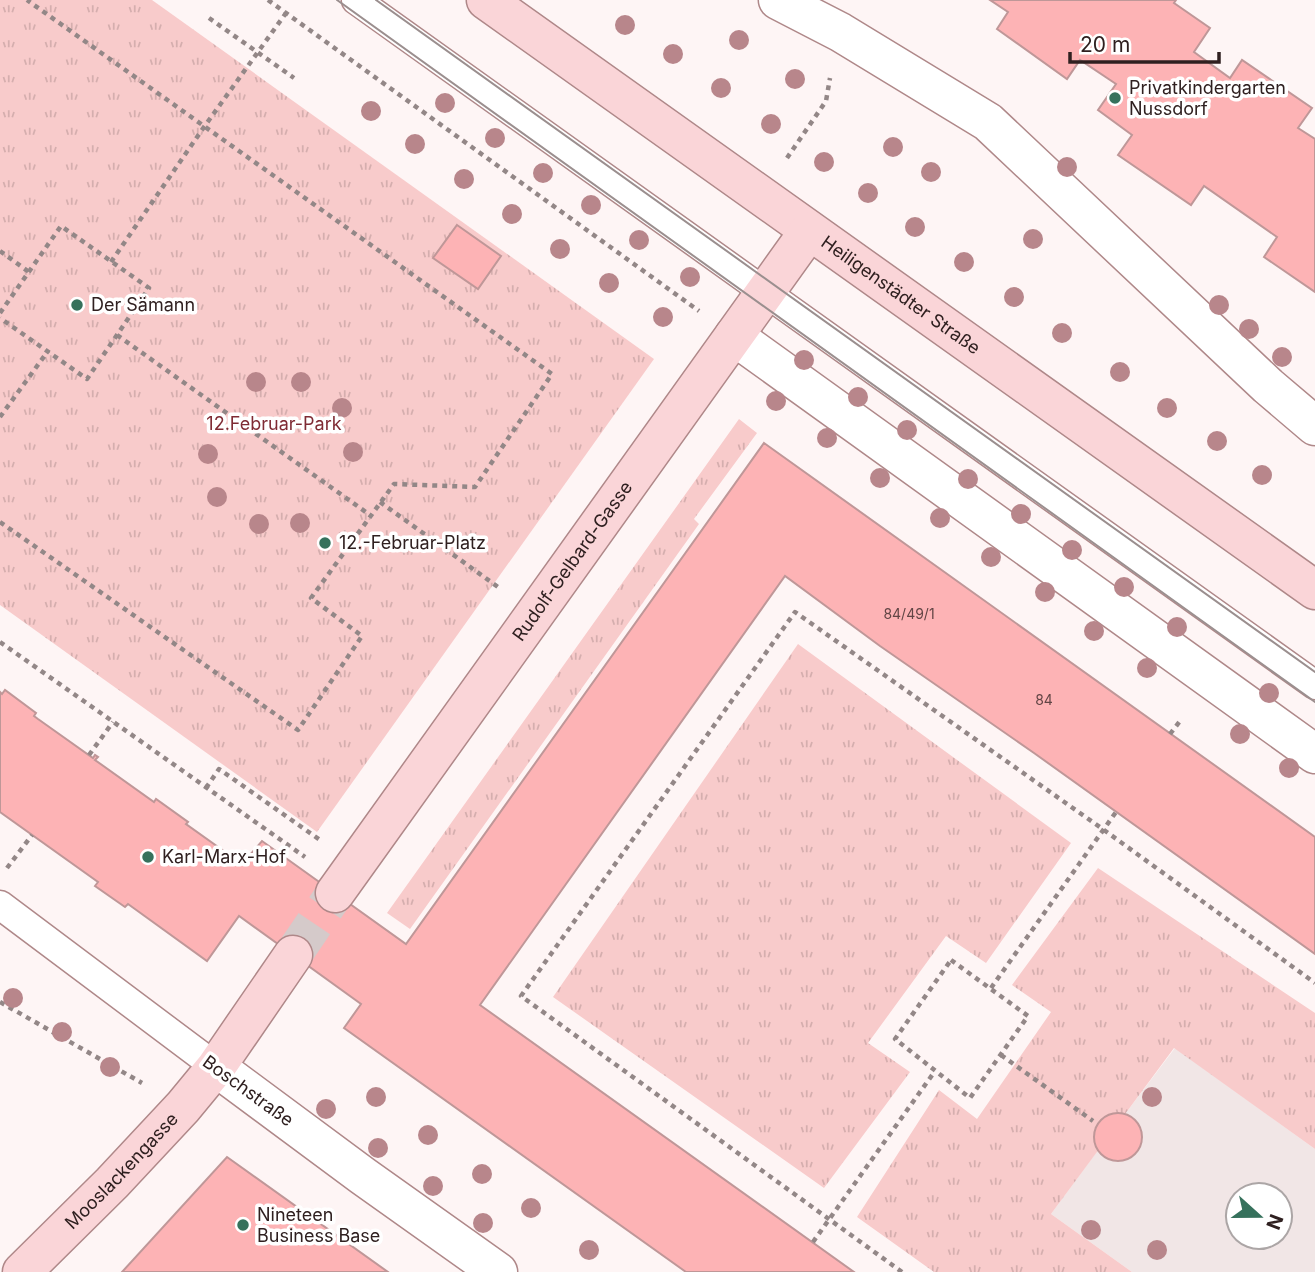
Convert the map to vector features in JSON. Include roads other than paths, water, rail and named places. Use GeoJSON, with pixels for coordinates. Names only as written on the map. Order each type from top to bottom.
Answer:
{"type":"FeatureCollection","features":[{"type":"Feature","properties":{"kind":"street","name":"Heiligenstädter Straße"},"geometry":{"type":"LineString","coordinates":[[486,0],[1315,590]]}},
{"type":"Feature","properties":{"kind":"street"},"geometry":{"type":"LineString","coordinates":[[778,0],[839,32],[988,122],[1258,376],[1315,426]]}},
{"type":"Feature","properties":{"kind":"street","name":"Rudolf-Gelbard-Gasse"},"geometry":{"type":"LineString","coordinates":[[335,893],[809,231]]}},
{"type":"Feature","properties":{"kind":"street"},"geometry":{"type":"LineString","coordinates":[[734,336],[1315,754]]}},
{"type":"Feature","properties":{"kind":"street"},"geometry":{"type":"LineString","coordinates":[[216,1068],[293,955]]}},
{"type":"Feature","properties":{"kind":"street","name":"Mooslackengasse"},"geometry":{"type":"LineString","coordinates":[[22,1272],[112,1183],[216,1068]]}},
{"type":"Feature","properties":{"kind":"street","name":"Boschstraße"},"geometry":{"type":"LineString","coordinates":[[216,1068],[498,1272]]}},
{"type":"Feature","properties":{"kind":"lane"},"geometry":{"type":"LineString","coordinates":[[356,0],[1315,685]]}},
{"type":"Feature","properties":{"kind":"lane","name":"Boschstraße"},"geometry":{"type":"LineString","coordinates":[[0,905],[216,1068]]}},
{"type":"Feature","properties":{"kind":"tunnel"},"geometry":{"type":"LineString","coordinates":[[293,955],[335,893]]}},
{"type":"Feature","properties":{"kind":"tram line"},"geometry":{"type":"LineString","coordinates":[[337,0],[1315,702]]}},
{"type":"Feature","properties":{"kind":"tram line"},"geometry":{"type":"LineString","coordinates":[[376,0],[1315,672]]}},
{"type":"Feature","properties":{"kind":"place","name":"Privatkindergarten Nussdorf"},"geometry":{"type":"Point","coordinates":[1115,98]}},
{"type":"Feature","properties":{"kind":"place","name":"Der Sämann"},"geometry":{"type":"Point","coordinates":[77,305]}},
{"type":"Feature","properties":{"kind":"place","name":"12.-Februar-Platz"},"geometry":{"type":"Point","coordinates":[325,543]}},
{"type":"Feature","properties":{"kind":"place","name":"Karl-Marx-Hof"},"geometry":{"type":"Point","coordinates":[148,857]}},
{"type":"Feature","properties":{"kind":"place","name":"Nineteen Business Base"},"geometry":{"type":"Point","coordinates":[243,1225]}},
{"type":"Feature","properties":{"kind":"park label","name":"12.Februar-Park"},"geometry":{"type":"Point","coordinates":[274,424]}}]}
